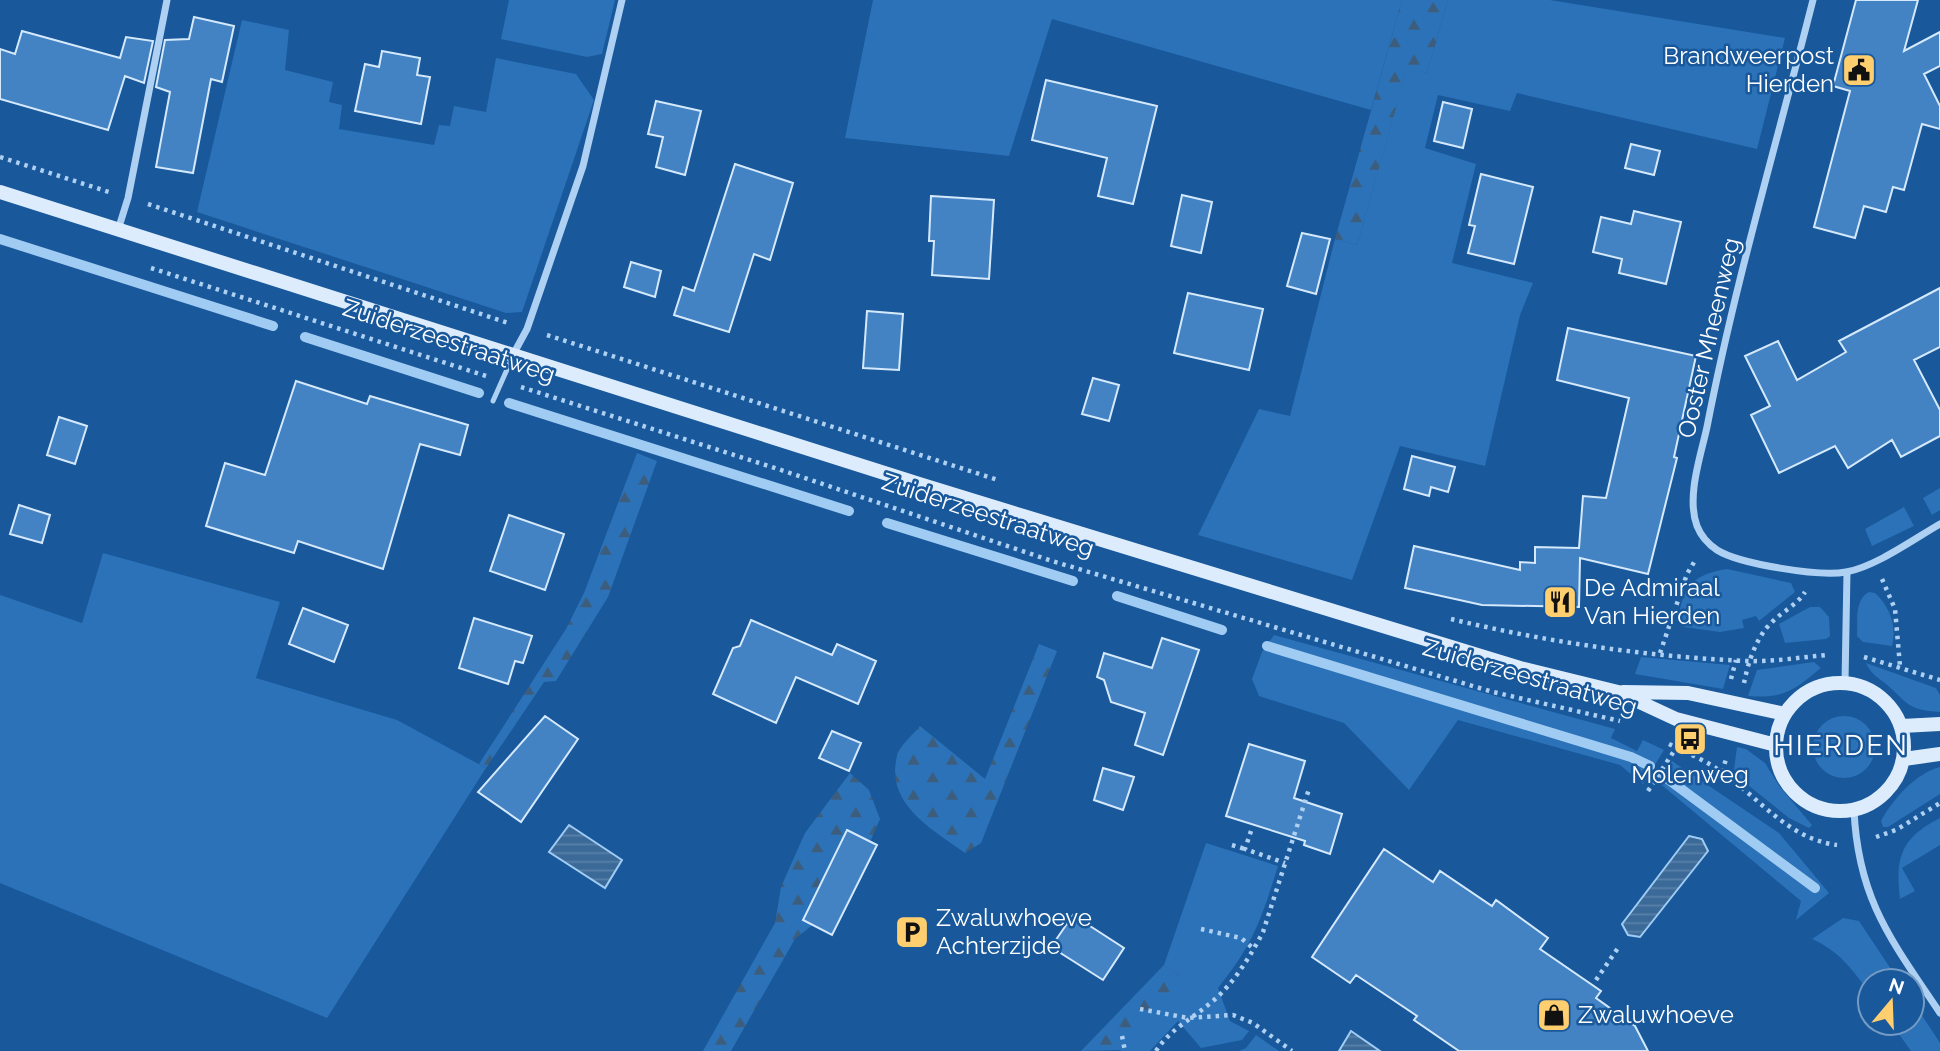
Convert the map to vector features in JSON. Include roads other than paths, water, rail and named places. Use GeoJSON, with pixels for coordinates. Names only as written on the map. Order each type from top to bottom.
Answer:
{"type":"FeatureCollection","features":[{"type":"Feature","properties":{"kind":"main road","name":"Zuiderzeestraatweg"},"geometry":{"type":"LineString","coordinates":[[0,192],[1281,597],[1520,668],[1618,692],[1676,719],[1776,745]]}},
{"type":"Feature","properties":{"kind":"main road"},"geometry":{"type":"LineString","coordinates":[[1845,682],[1871,690],[1889,704],[1902,726],[1904,759],[1891,787],[1874,801],[1854,810],[1833,810],[1812,804],[1794,792],[1777,764],[1776,745],[1785,714],[1797,699],[1812,688],[1845,682]]}},
{"type":"Feature","properties":{"kind":"main road","name":"Zuiderzeestraatweg"},"geometry":{"type":"LineString","coordinates":[[1618,692],[1688,693],[1785,714]]}},
{"type":"Feature","properties":{"kind":"main road"},"geometry":{"type":"LineString","coordinates":[[1902,726],[1940,724]]}},
{"type":"Feature","properties":{"kind":"main road"},"geometry":{"type":"LineString","coordinates":[[1904,759],[1940,754]]}},
{"type":"Feature","properties":{"kind":"street"},"geometry":{"type":"LineString","coordinates":[[118,230],[128,198],[167,0]]}},
{"type":"Feature","properties":{"kind":"street","name":"Zuiderzeestraatweg"},"geometry":{"type":"LineString","coordinates":[[514,354],[527,329],[583,166],[622,0]]}},
{"type":"Feature","properties":{"kind":"street","name":"Ooster Mheenweg"},"geometry":{"type":"LineString","coordinates":[[1813,0],[1719,366],[1693,505],[1697,527],[1706,542],[1734,557],[1817,574],[1847,572]]}},
{"type":"Feature","properties":{"kind":"street"},"geometry":{"type":"LineString","coordinates":[[1845,682],[1847,572],[1874,561],[1940,524]]}},
{"type":"Feature","properties":{"kind":"street"},"geometry":{"type":"LineString","coordinates":[[1854,810],[1856,845],[1876,914],[1940,1013]]}},
{"type":"Feature","properties":{"kind":"lane"},"geometry":{"type":"LineString","coordinates":[[493,401],[514,354]]}},
{"type":"Feature","properties":{"kind":"waterway"},"geometry":{"type":"LineString","coordinates":[[0,239],[273,326]]}},
{"type":"Feature","properties":{"kind":"waterway"},"geometry":{"type":"LineString","coordinates":[[305,337],[479,393]]}},
{"type":"Feature","properties":{"kind":"waterway"},"geometry":{"type":"LineString","coordinates":[[509,403],[849,511]]}},
{"type":"Feature","properties":{"kind":"waterway"},"geometry":{"type":"LineString","coordinates":[[887,523],[1073,581]]}},
{"type":"Feature","properties":{"kind":"waterway"},"geometry":{"type":"LineString","coordinates":[[1117,596],[1222,630]]}},
{"type":"Feature","properties":{"kind":"waterway"},"geometry":{"type":"LineString","coordinates":[[1267,646],[1631,757],[1650,766]]}},
{"type":"Feature","properties":{"kind":"waterway"},"geometry":{"type":"LineString","coordinates":[[1665,777],[1815,888]]}},
{"type":"Feature","properties":{"kind":"place","name":"Brandweerpost Hierden"},"geometry":{"type":"Point","coordinates":[1859,70]}},
{"type":"Feature","properties":{"kind":"place","name":"De Admiraal Van Hierden"},"geometry":{"type":"Point","coordinates":[1560,602]}},
{"type":"Feature","properties":{"kind":"place","name":"Molenweg"},"geometry":{"type":"Point","coordinates":[1690,739]}},
{"type":"Feature","properties":{"kind":"place","name":"Zwaluwhoeve Achterzijde"},"geometry":{"type":"Point","coordinates":[912,932]}},
{"type":"Feature","properties":{"kind":"place","name":"Zwaluwhoeve"},"geometry":{"type":"Point","coordinates":[1554,1015]}},
{"type":"Feature","properties":{"kind":"district","name":"HIERDEN"},"geometry":{"type":"Point","coordinates":[1841,745]}}]}
